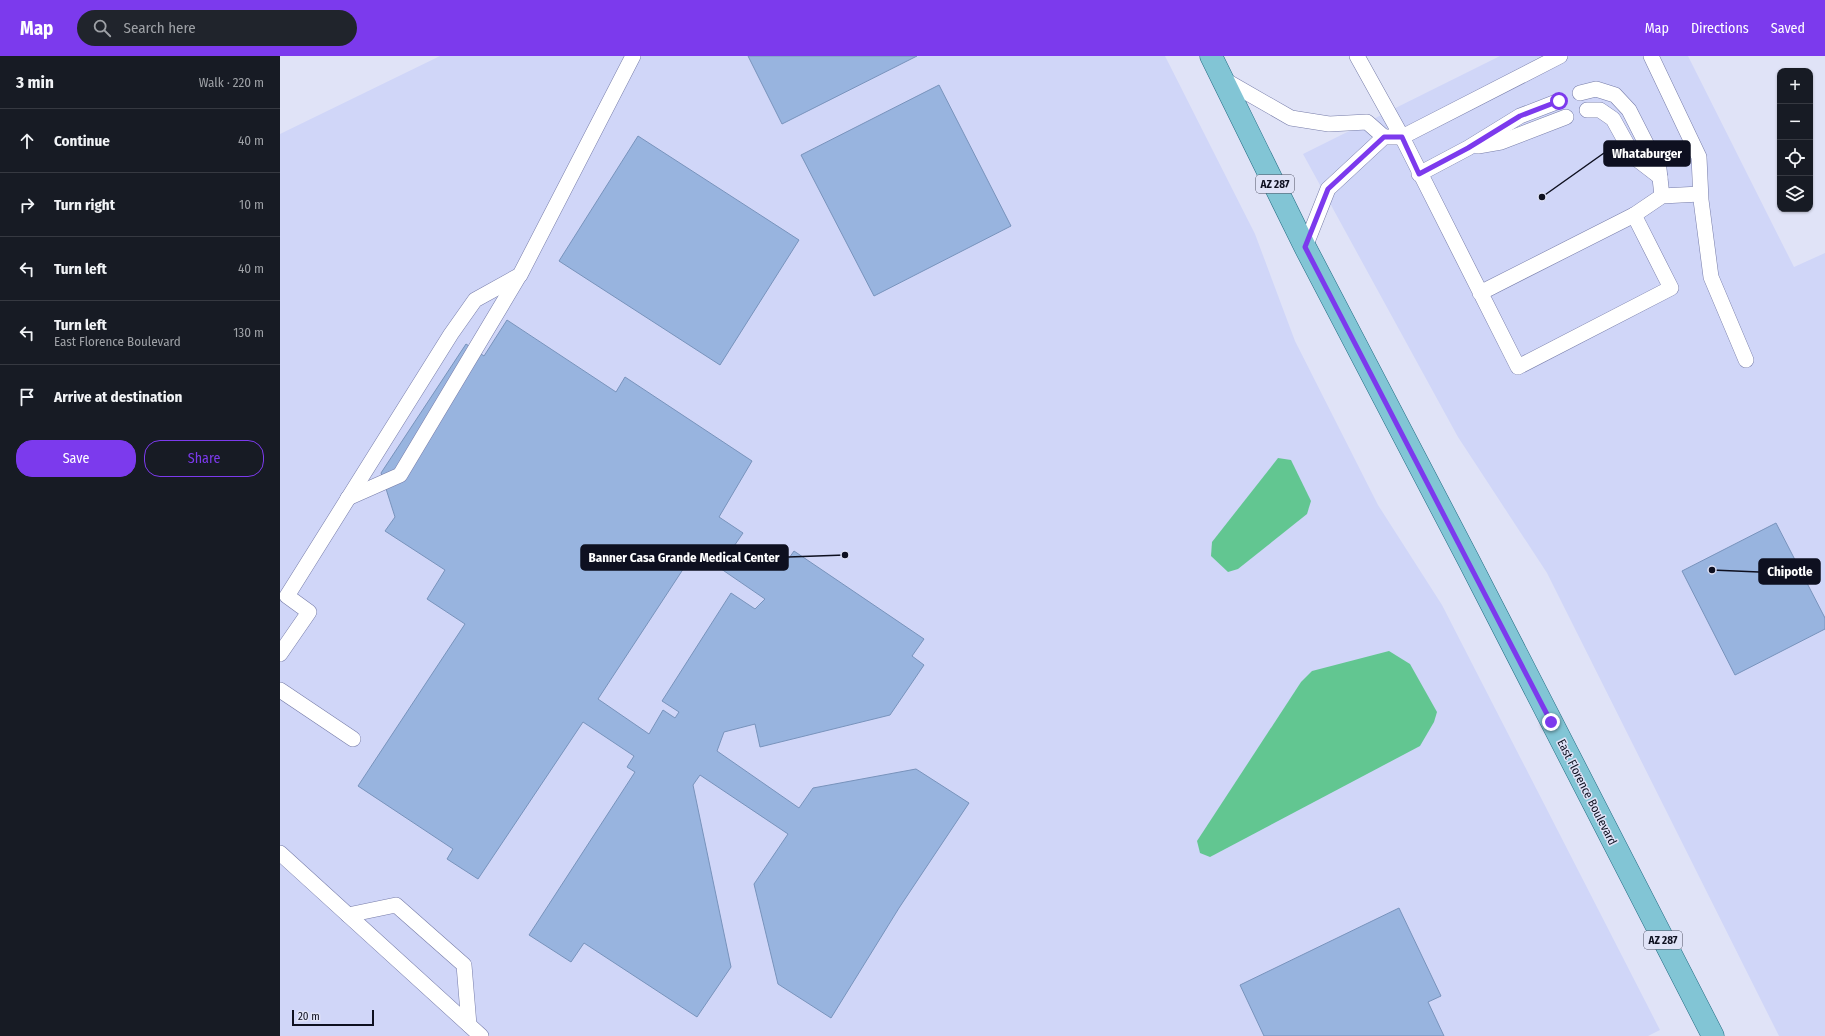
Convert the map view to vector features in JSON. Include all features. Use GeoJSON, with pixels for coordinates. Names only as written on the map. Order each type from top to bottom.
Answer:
{"type":"FeatureCollection","features":[{"type":"Feature","properties":{"kind":"main road","name":"East Florence Boulevard"},"geometry":{"type":"LineString","coordinates":[[1211,56],[1305,247],[1469,561],[1713,1036]]}},
{"type":"Feature","properties":{"kind":"lane"},"geometry":{"type":"LineString","coordinates":[[348,498],[400,475],[520,275],[632,56]]}},
{"type":"Feature","properties":{"kind":"lane"},"geometry":{"type":"LineString","coordinates":[[1357,56],[1402,137],[1419,174],[1518,367],[1671,288],[1634,215]]}},
{"type":"Feature","properties":{"kind":"lane"},"geometry":{"type":"LineString","coordinates":[[1223,79],[1291,118],[1329,124],[1366,122],[1384,137],[1402,137],[1560,56]]}},
{"type":"Feature","properties":{"kind":"lane"},"geometry":{"type":"LineString","coordinates":[[1651,56],[1699,157],[1700,194],[1711,277],[1746,360]]}},
{"type":"Feature","properties":{"kind":"lane"},"geometry":{"type":"LineString","coordinates":[[1580,93],[1596,89],[1615,95],[1629,110],[1658,168],[1662,196]]}},
{"type":"Feature","properties":{"kind":"lane"},"geometry":{"type":"LineString","coordinates":[[1419,174],[1468,148],[1520,116],[1559,101]]}},
{"type":"Feature","properties":{"kind":"lane"},"geometry":{"type":"LineString","coordinates":[[1587,110],[1600,110],[1613,119],[1634,157],[1660,177]]}},
{"type":"Feature","properties":{"kind":"lane"},"geometry":{"type":"LineString","coordinates":[[1468,148],[1501,142],[1566,117]]}},
{"type":"Feature","properties":{"kind":"lane"},"geometry":{"type":"LineString","coordinates":[[1305,247],[1328,189],[1384,137]]}},
{"type":"Feature","properties":{"kind":"lane"},"geometry":{"type":"LineString","coordinates":[[1480,293],[1634,215],[1662,196],[1700,194]]}},
{"type":"Feature","properties":{"kind":"lane"},"geometry":{"type":"LineString","coordinates":[[280,654],[309,612],[287,596],[451,334],[475,300],[520,275]]}},
{"type":"Feature","properties":{"kind":"lane"},"geometry":{"type":"LineString","coordinates":[[280,690],[353,739]]}},
{"type":"Feature","properties":{"kind":"lane"},"geometry":{"type":"LineString","coordinates":[[280,853],[481,1036]]}},
{"type":"Feature","properties":{"kind":"lane"},"geometry":{"type":"LineString","coordinates":[[348,915],[396,905],[464,965],[469,1025]]}},
{"type":"Feature","properties":{"kind":"shaded area"},"geometry":{"type":"Polygon","coordinates":[[[440,56],[1165,56],[1255,234],[1295,341],[1378,505],[1442,605],[1660,1030],[1648,1036],[280,1036],[280,134],[440,56]]]}},
{"type":"Feature","properties":{"kind":"shaded area"},"geometry":{"type":"Polygon","coordinates":[[[1500,56],[1688,56],[1794,267],[1825,253],[1825,1036],[1779,1036],[1547,573],[1458,437],[1303,154],[1500,56]]]}},
{"type":"Feature","properties":{"kind":"shaded area"},"geometry":{"type":"Polygon","coordinates":[[[1278,458],[1291,460],[1311,501],[1307,514],[1238,569],[1228,572],[1211,556],[1212,542],[1278,458]]]}},
{"type":"Feature","properties":{"kind":"shaded area"},"geometry":{"type":"Polygon","coordinates":[[[1389,651],[1410,664],[1437,712],[1434,722],[1420,746],[1210,857],[1200,853],[1197,841],[1301,682],[1312,671],[1389,651]]]}},
{"type":"Feature","properties":{"kind":"building"},"geometry":{"type":"Polygon","coordinates":[[[748,56],[917,56],[782,124],[748,56]]]}},
{"type":"Feature","properties":{"kind":"building"},"geometry":{"type":"Polygon","coordinates":[[[939,85],[1011,226],[874,296],[801,155],[939,85]]]}},
{"type":"Feature","properties":{"kind":"building"},"geometry":{"type":"Polygon","coordinates":[[[638,136],[799,240],[720,365],[559,261],[638,136]]]}},
{"type":"Feature","properties":{"kind":"building"},"geometry":{"type":"Polygon","coordinates":[[[507,320],[616,392],[625,377],[752,461],[719,517],[743,533],[730,552],[754,568],[766,551],[785,564],[794,551],[924,639],[912,656],[924,665],[890,715],[760,747],[755,724],[724,732],[717,751],[799,808],[813,788],[916,769],[969,803],[899,908],[831,1018],[778,984],[754,884],[788,834],[700,775],[693,785],[731,967],[697,1017],[584,943],[571,962],[529,935],[635,772],[627,767],[634,756],[583,722],[478,879],[447,859],[453,849],[358,786],[465,624],[427,599],[445,570],[385,531],[395,517],[381,473],[466,344],[484,356],[507,320]],[[695,551],[598,699],[649,734],[663,710],[675,718],[679,712],[662,701],[731,593],[755,609],[765,599],[695,551]]]}},
{"type":"Feature","properties":{"kind":"building"},"geometry":{"type":"Polygon","coordinates":[[[1776,523],[1825,618],[1825,629],[1735,675],[1682,571],[1776,523]]]}},
{"type":"Feature","properties":{"kind":"building"},"geometry":{"type":"Polygon","coordinates":[[[1399,908],[1441,996],[1428,1002],[1444,1036],[1264,1036],[1240,985],[1399,908]]]}},
{"type":"Feature","properties":{"kind":"place","name":"Whataburger"},"geometry":{"type":"Point","coordinates":[1542,197]}},
{"type":"Feature","properties":{"kind":"place","name":"Banner Casa Grande Medical Center"},"geometry":{"type":"Point","coordinates":[845,555]}},
{"type":"Feature","properties":{"kind":"place","name":"Chipotle"},"geometry":{"type":"Point","coordinates":[1712,570]}},
{"type":"Feature","properties":{"kind":"route"},"geometry":{"type":"LineString","coordinates":[[1551,722],[1469,561],[1305,247],[1328,189],[1384,137],[1402,137],[1419,174],[1468,148],[1520,116],[1559,101]]}}]}
